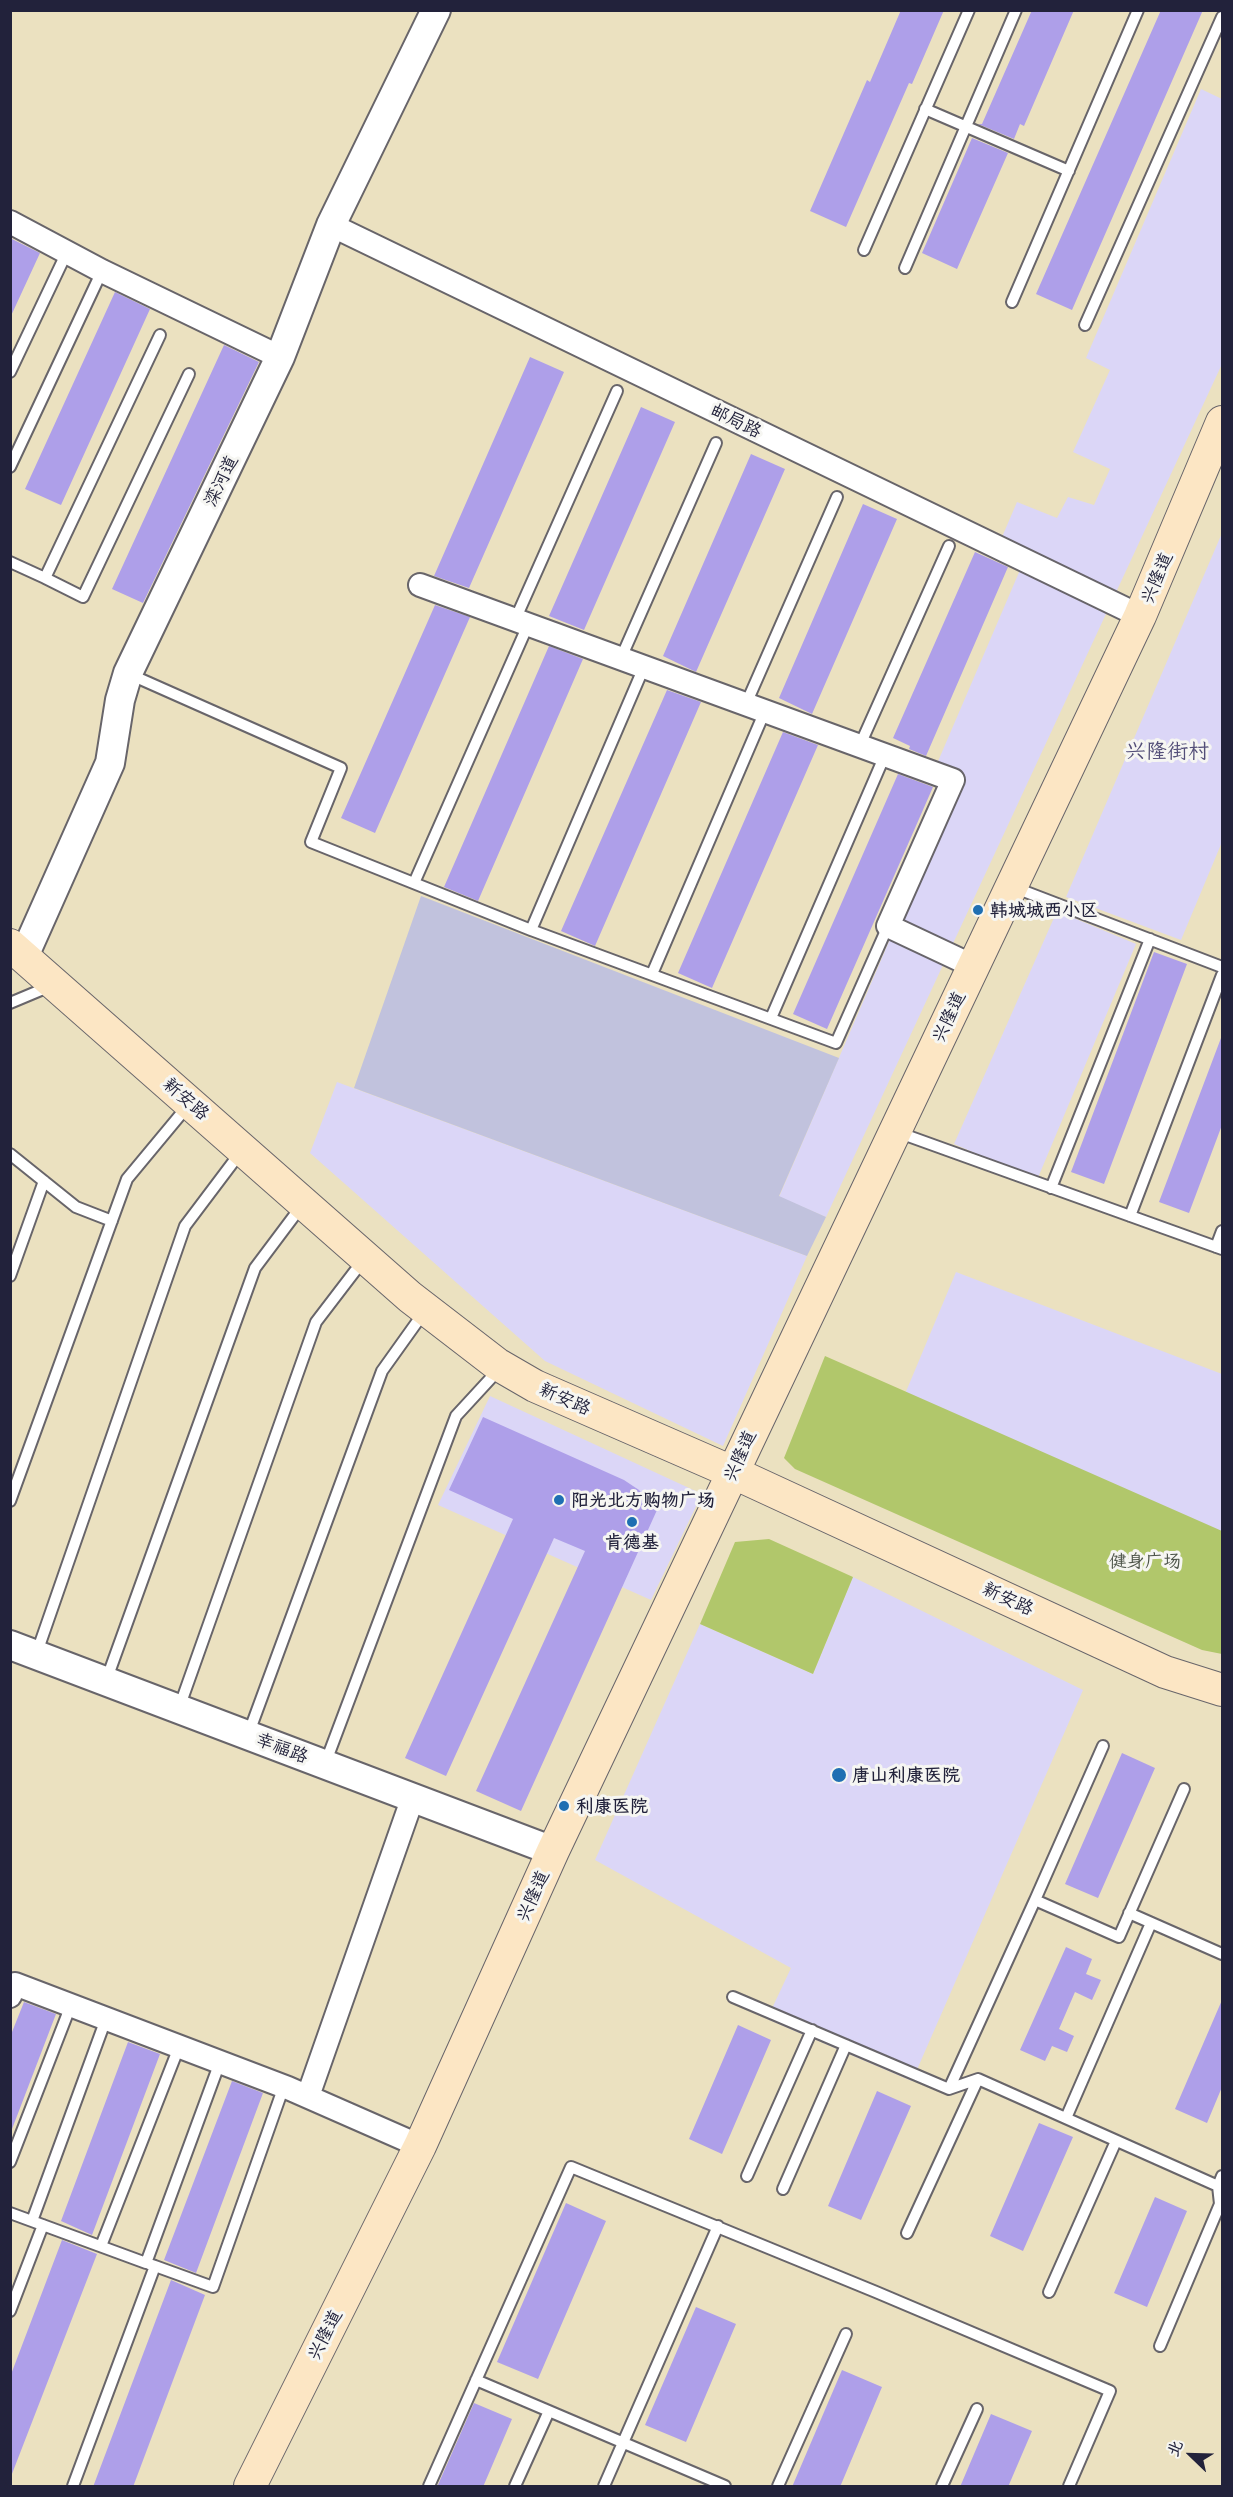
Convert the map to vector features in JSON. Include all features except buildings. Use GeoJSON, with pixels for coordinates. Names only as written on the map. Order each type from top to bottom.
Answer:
{"type":"FeatureCollection","features":[{"type":"Feature","properties":{"kind":"main road","name":"兴隆道"},"geometry":{"type":"LineString","coordinates":[[250,2487],[420,2146],[554,1851],[1140,616],[1222,422]]}},
{"type":"Feature","properties":{"kind":"main road","name":"新安路"},"geometry":{"type":"LineString","coordinates":[[15,955],[41,990],[355,1271],[417,1322],[491,1377],[518,1394],[730,1478],[1165,1671],[1222,1690]]}},
{"type":"Feature","properties":{"kind":"main road","name":"新安路"},"geometry":{"type":"LineString","coordinates":[[15,955],[410,1297],[497,1364],[535,1386],[1154,1682],[1222,1706]]}},
{"type":"Feature","properties":{"kind":"street","name":"滦河道"},"geometry":{"type":"LineString","coordinates":[[15,955],[110,764],[120,700],[128,673],[280,357],[331,225],[435,10]]}},
{"type":"Feature","properties":{"kind":"street"},"geometry":{"type":"LineString","coordinates":[[10,222],[102,271],[280,357]]}},
{"type":"Feature","properties":{"kind":"street","name":"邮局路"},"geometry":{"type":"LineString","coordinates":[[331,225],[1140,616]]}},
{"type":"Feature","properties":{"kind":"street"},"geometry":{"type":"LineString","coordinates":[[420,585],[953,780],[888,926],[973,966]]}},
{"type":"Feature","properties":{"kind":"street","name":"幸福路"},"geometry":{"type":"LineString","coordinates":[[23,1650],[554,1851]]}},
{"type":"Feature","properties":{"kind":"street"},"geometry":{"type":"LineString","coordinates":[[308,2096],[412,1797]]}},
{"type":"Feature","properties":{"kind":"street"},"geometry":{"type":"LineString","coordinates":[[10,1996],[15,1984],[284,2086],[420,2146]]}},
{"type":"Feature","properties":{"kind":"lane"},"geometry":{"type":"LineString","coordinates":[[864,250],[969,10]]}},
{"type":"Feature","properties":{"kind":"lane"},"geometry":{"type":"LineString","coordinates":[[905,268],[1016,10]]}},
{"type":"Feature","properties":{"kind":"lane"},"geometry":{"type":"LineString","coordinates":[[1012,302],[1138,10]]}},
{"type":"Feature","properties":{"kind":"lane"},"geometry":{"type":"LineString","coordinates":[[1085,325],[1222,17]]}},
{"type":"Feature","properties":{"kind":"lane"},"geometry":{"type":"LineString","coordinates":[[925,109],[1069,171]]}},
{"type":"Feature","properties":{"kind":"lane"},"geometry":{"type":"LineString","coordinates":[[10,372],[67,252]]}},
{"type":"Feature","properties":{"kind":"lane"},"geometry":{"type":"LineString","coordinates":[[10,467],[102,271]]}},
{"type":"Feature","properties":{"kind":"lane"},"geometry":{"type":"LineString","coordinates":[[45,578],[160,335]]}},
{"type":"Feature","properties":{"kind":"lane"},"geometry":{"type":"LineString","coordinates":[[10,562],[83,597],[189,374]]}},
{"type":"Feature","properties":{"kind":"lane"},"geometry":{"type":"LineString","coordinates":[[414,883],[617,391]]}},
{"type":"Feature","properties":{"kind":"lane"},"geometry":{"type":"LineString","coordinates":[[621,658],[716,443]]}},
{"type":"Feature","properties":{"kind":"lane"},"geometry":{"type":"LineString","coordinates":[[652,974],[837,497]]}},
{"type":"Feature","properties":{"kind":"lane"},"geometry":{"type":"LineString","coordinates":[[860,745],[950,546]]}},
{"type":"Feature","properties":{"kind":"lane"},"geometry":{"type":"LineString","coordinates":[[531,930],[644,667]]}},
{"type":"Feature","properties":{"kind":"lane"},"geometry":{"type":"LineString","coordinates":[[128,673],[341,768],[311,842],[531,930],[836,1043],[888,926]]}},
{"type":"Feature","properties":{"kind":"lane"},"geometry":{"type":"LineString","coordinates":[[771,1018],[885,754]]}},
{"type":"Feature","properties":{"kind":"lane"},"geometry":{"type":"LineString","coordinates":[[1011,886],[1222,968]]}},
{"type":"Feature","properties":{"kind":"lane"},"geometry":{"type":"LineString","coordinates":[[1051,1188],[1150,939]]}},
{"type":"Feature","properties":{"kind":"lane"},"geometry":{"type":"LineString","coordinates":[[1130,1216],[1222,975]]}},
{"type":"Feature","properties":{"kind":"lane"},"geometry":{"type":"LineString","coordinates":[[10,1003],[41,990]]}},
{"type":"Feature","properties":{"kind":"lane"},"geometry":{"type":"LineString","coordinates":[[10,1501],[128,1179],[181,1114]]}},
{"type":"Feature","properties":{"kind":"lane"},"geometry":{"type":"LineString","coordinates":[[894,1131],[1219,1248],[1222,1231]]}},
{"type":"Feature","properties":{"kind":"lane"},"geometry":{"type":"LineString","coordinates":[[10,1154],[76,1207],[112,1221]]}},
{"type":"Feature","properties":{"kind":"lane"},"geometry":{"type":"LineString","coordinates":[[23,1650],[184,1226],[234,1161]]}},
{"type":"Feature","properties":{"kind":"lane"},"geometry":{"type":"LineString","coordinates":[[10,1276],[45,1181]]}},
{"type":"Feature","properties":{"kind":"lane"},"geometry":{"type":"LineString","coordinates":[[106,1681],[255,1268],[294,1216]]}},
{"type":"Feature","properties":{"kind":"lane"},"geometry":{"type":"LineString","coordinates":[[178,1709],[316,1322],[355,1271]]}},
{"type":"Feature","properties":{"kind":"lane"},"geometry":{"type":"LineString","coordinates":[[248,1735],[382,1371],[417,1322]]}},
{"type":"Feature","properties":{"kind":"lane"},"geometry":{"type":"LineString","coordinates":[[324,1764],[456,1416],[491,1377]]}},
{"type":"Feature","properties":{"kind":"lane"},"geometry":{"type":"LineString","coordinates":[[949,2089],[1103,1746]]}},
{"type":"Feature","properties":{"kind":"lane"},"geometry":{"type":"LineString","coordinates":[[1035,1900],[1119,1937],[1184,1789]]}},
{"type":"Feature","properties":{"kind":"lane"},"geometry":{"type":"LineString","coordinates":[[1129,1913],[1222,1954]]}},
{"type":"Feature","properties":{"kind":"lane"},"geometry":{"type":"LineString","coordinates":[[1066,2118],[1151,1923]]}},
{"type":"Feature","properties":{"kind":"lane"},"geometry":{"type":"LineString","coordinates":[[733,1997],[949,2089],[978,2079],[1116,2141],[1220,2181],[1220,2204],[1160,2346]]}},
{"type":"Feature","properties":{"kind":"lane"},"geometry":{"type":"LineString","coordinates":[[10,2162],[71,2006]]}},
{"type":"Feature","properties":{"kind":"lane"},"geometry":{"type":"LineString","coordinates":[[10,2311],[37,2223],[106,2019]]}},
{"type":"Feature","properties":{"kind":"lane"},"geometry":{"type":"LineString","coordinates":[[747,2176],[812,2030]]}},
{"type":"Feature","properties":{"kind":"lane"},"geometry":{"type":"LineString","coordinates":[[783,2189],[846,2045]]}},
{"type":"Feature","properties":{"kind":"lane"},"geometry":{"type":"LineString","coordinates":[[101,2246],[179,2047]]}},
{"type":"Feature","properties":{"kind":"lane"},"geometry":{"type":"LineString","coordinates":[[73,2487],[220,2062]]}},
{"type":"Feature","properties":{"kind":"lane"},"geometry":{"type":"LineString","coordinates":[[907,2233],[978,2079]]}},
{"type":"Feature","properties":{"kind":"lane"},"geometry":{"type":"LineString","coordinates":[[10,2213],[213,2287],[284,2086]]}},
{"type":"Feature","properties":{"kind":"lane"},"geometry":{"type":"LineString","coordinates":[[1048,2292],[1116,2141]]}},
{"type":"Feature","properties":{"kind":"lane"},"geometry":{"type":"LineString","coordinates":[[429,2487],[571,2167],[718,2226],[1110,2391],[1068,2487]]}},
{"type":"Feature","properties":{"kind":"lane"},"geometry":{"type":"LineString","coordinates":[[604,2487],[718,2226]]}},
{"type":"Feature","properties":{"kind":"lane"},"geometry":{"type":"LineString","coordinates":[[778,2487],[846,2334]]}},
{"type":"Feature","properties":{"kind":"lane"},"geometry":{"type":"LineString","coordinates":[[476,2380],[725,2487]]}},
{"type":"Feature","properties":{"kind":"lane"},"geometry":{"type":"LineString","coordinates":[[942,2487],[977,2409]]}},
{"type":"Feature","properties":{"kind":"lane"},"geometry":{"type":"LineString","coordinates":[[515,2487],[549,2411]]}},
{"type":"Feature","properties":{"kind":"shaded area"},"geometry":{"type":"Polygon","coordinates":[[[1201,89],[1222,99],[1222,364],[826,1217],[779,1197],[956,786],[933,773],[1020,570],[993,558],[1017,502],[1057,518],[1068,497],[1094,505],[1110,469],[1073,452],[1110,370],[1086,358],[1201,89]]]}},
{"type":"Feature","properties":{"kind":"shaded area"},"geometry":{"type":"Polygon","coordinates":[[[1222,533],[1222,842],[1181,940],[1066,897],[1222,533]]]}},
{"type":"Feature","properties":{"kind":"shaded area"},"geometry":{"type":"Polygon","coordinates":[[[421,896],[839,1058],[779,1196],[826,1217],[807,1256],[354,1088],[421,896]]]}},
{"type":"Feature","properties":{"kind":"shaded area"},"geometry":{"type":"Polygon","coordinates":[[[1057,911],[1136,944],[1037,1180],[954,1144],[1057,911]]]}},
{"type":"Feature","properties":{"kind":"shaded area"},"geometry":{"type":"Polygon","coordinates":[[[337,1082],[807,1256],[723,1446],[545,1361],[310,1153],[337,1082]]]}},
{"type":"Feature","properties":{"kind":"shaded area"},"geometry":{"type":"Polygon","coordinates":[[[956,1272],[1222,1374],[1222,1532],[905,1394],[956,1272]]]}},
{"type":"Feature","properties":{"kind":"shaded area","name":"阳光北方购物广场"},"geometry":{"type":"Polygon","coordinates":[[[490,1396],[702,1494],[651,1600],[438,1505],[490,1396]]]}},
{"type":"Feature","properties":{"kind":"shaded area","name":"唐山利康医院"},"geometry":{"type":"Polygon","coordinates":[[[853,1577],[1083,1690],[912,2081],[767,2019],[791,1968],[595,1860],[700,1624],[813,1674],[853,1577]]]}},
{"type":"Feature","properties":{"kind":"green space","name":"健身广场"},"geometry":{"type":"Polygon","coordinates":[[[825,1356],[1222,1531],[1222,1654],[1202,1650],[795,1469],[784,1458],[825,1356]]]}},
{"type":"Feature","properties":{"kind":"green space"},"geometry":{"type":"Polygon","coordinates":[[[769,1539],[853,1577],[813,1674],[700,1624],[735,1542],[769,1539]]]}},
{"type":"Feature","properties":{"kind":"place","name":"韩城城西小区"},"geometry":{"type":"Point","coordinates":[978,910]}},
{"type":"Feature","properties":{"kind":"place","name":"阳光北方购物广场"},"geometry":{"type":"Point","coordinates":[559,1500]}},
{"type":"Feature","properties":{"kind":"place","name":"肯德基"},"geometry":{"type":"Point","coordinates":[632,1522]}},
{"type":"Feature","properties":{"kind":"place","name":"唐山利康医院"},"geometry":{"type":"Point","coordinates":[839,1775]}},
{"type":"Feature","properties":{"kind":"place","name":"利康医院"},"geometry":{"type":"Point","coordinates":[564,1806]}},
{"type":"Feature","properties":{"kind":"district","name":"兴隆街村"},"geometry":{"type":"Point","coordinates":[1167,752]}}]}
